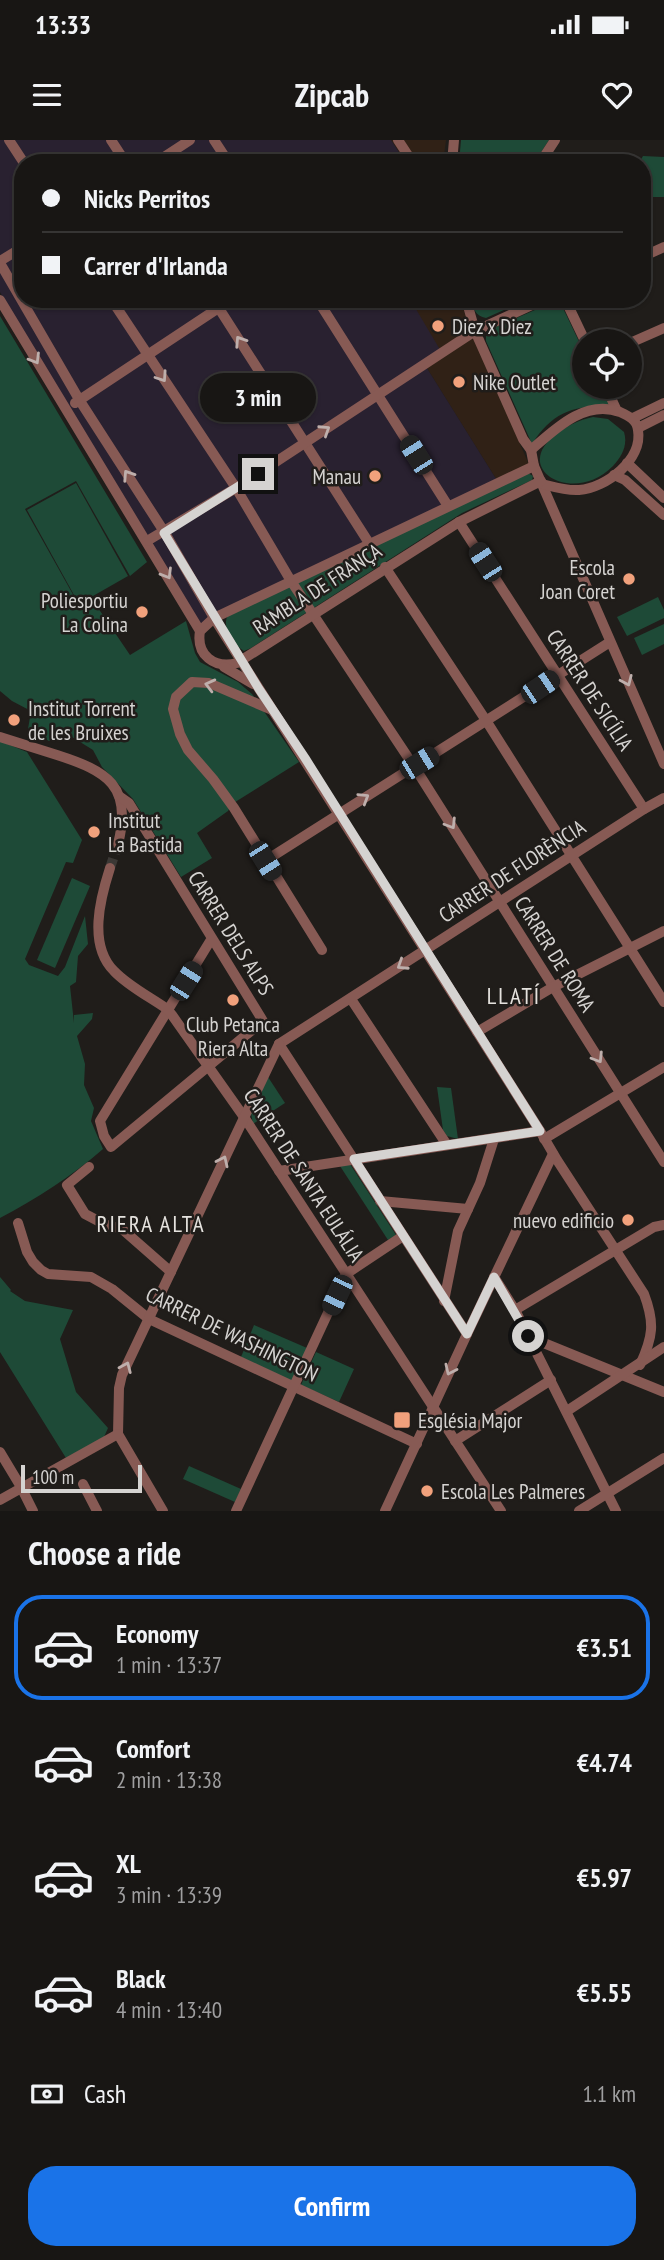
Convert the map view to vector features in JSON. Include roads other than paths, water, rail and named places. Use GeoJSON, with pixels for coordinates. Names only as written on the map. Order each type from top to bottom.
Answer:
{"type":"FeatureCollection","features":[{"type":"Feature","properties":{"kind":"street"},"geometry":{"type":"LineString","coordinates":[[169,154],[190,140]]}},
{"type":"Feature","properties":{"kind":"street"},"geometry":{"type":"LineString","coordinates":[[0,262],[14,286]]}},
{"type":"Feature","properties":{"kind":"street"},"geometry":{"type":"LineString","coordinates":[[0,300],[200,631],[202,652],[208,659],[245,678],[259,689]]}},
{"type":"Feature","properties":{"kind":"street"},"geometry":{"type":"LineString","coordinates":[[26,308],[80,401],[164,533],[214,618],[644,1294],[651,1311],[652,1330],[640,1365]]}},
{"type":"Feature","properties":{"kind":"street","name":"CARRER DE ROMA"},"geometry":{"type":"LineString","coordinates":[[117,308],[236,488],[291,581],[414,766],[664,1162]]}},
{"type":"Feature","properties":{"kind":"street"},"geometry":{"type":"LineString","coordinates":[[65,409],[210,308]]}},
{"type":"Feature","properties":{"kind":"street"},"geometry":{"type":"LineString","coordinates":[[219,308],[369,543]]}},
{"type":"Feature","properties":{"kind":"street"},"geometry":{"type":"LineString","coordinates":[[323,308],[449,506]]}},
{"type":"Feature","properties":{"kind":"street"},"geometry":{"type":"LineString","coordinates":[[469,308],[475,331],[523,439],[531,450],[534,466],[664,764]]}},
{"type":"Feature","properties":{"kind":"street"},"geometry":{"type":"LineString","coordinates":[[147,541],[236,488],[475,331],[525,308]]}},
{"type":"Feature","properties":{"kind":"street"},"geometry":{"type":"LineString","coordinates":[[569,308],[579,329]]}},
{"type":"Feature","properties":{"kind":"street"},"geometry":{"type":"LineString","coordinates":[[642,338],[664,328]]}},
{"type":"Feature","properties":{"kind":"street"},"geometry":{"type":"LineString","coordinates":[[612,399],[617,411]]}},
{"type":"Feature","properties":{"kind":"street"},"geometry":{"type":"LineString","coordinates":[[635,423],[664,403]]}},
{"type":"Feature","properties":{"kind":"street"},"geometry":{"type":"LineString","coordinates":[[531,450],[550,433],[584,412],[602,409],[617,411],[635,423],[664,415]]}},
{"type":"Feature","properties":{"kind":"street"},"geometry":{"type":"LineString","coordinates":[[541,482],[581,490],[595,486],[614,475],[628,463],[636,449],[635,423]]}},
{"type":"Feature","properties":{"kind":"street"},"geometry":{"type":"LineString","coordinates":[[628,463],[664,498]]}},
{"type":"Feature","properties":{"kind":"street","name":"RAMBLA DE FRANÇA"},"geometry":{"type":"LineString","coordinates":[[200,631],[214,618],[534,466]]}},
{"type":"Feature","properties":{"kind":"street"},"geometry":{"type":"LineString","coordinates":[[614,475],[625,480],[664,515]]}},
{"type":"Feature","properties":{"kind":"street","name":"RAMBLA DE FRANÇA"},"geometry":{"type":"LineString","coordinates":[[220,665],[242,660],[459,522],[541,482]]}},
{"type":"Feature","properties":{"kind":"street","name":"CARRER DE SICÍLIA"},"geometry":{"type":"LineString","coordinates":[[459,522],[644,809]]}},
{"type":"Feature","properties":{"kind":"street"},"geometry":{"type":"LineString","coordinates":[[386,567],[664,1002]]}},
{"type":"Feature","properties":{"kind":"street"},"geometry":{"type":"LineString","coordinates":[[265,861],[610,642]]}},
{"type":"Feature","properties":{"kind":"street"},"geometry":{"type":"LineString","coordinates":[[273,710],[209,683],[192,682],[176,697],[173,709],[188,750],[234,808],[322,950]]}},
{"type":"Feature","properties":{"kind":"street"},"geometry":{"type":"LineString","coordinates":[[0,737],[85,764],[101,772],[119,796],[122,826],[118,844]]}},
{"type":"Feature","properties":{"kind":"street","name":"CARRER DELS ALPS"},"geometry":{"type":"LineString","coordinates":[[119,796],[129,803],[263,1021],[209,1066]]}},
{"type":"Feature","properties":{"kind":"street","name":"CARRER DE FLORÈNCIA"},"geometry":{"type":"LineString","coordinates":[[279,1044],[644,809],[663,801]]}},
{"type":"Feature","properties":{"kind":"street","name":"CARRER DE SANTA EULÁLIA"},"geometry":{"type":"LineString","coordinates":[[110,868],[99,912],[99,940],[104,960],[115,973],[167,1009],[209,1066],[501,1511]]}},
{"type":"Feature","properties":{"kind":"street"},"geometry":{"type":"LineString","coordinates":[[477,1032],[553,987],[664,930]]}},
{"type":"Feature","properties":{"kind":"street"},"geometry":{"type":"LineString","coordinates":[[209,1066],[111,1147],[104,1136],[100,1121],[212,938]]}},
{"type":"Feature","properties":{"kind":"street"},"geometry":{"type":"LineString","coordinates":[[351,999],[447,1145]]}},
{"type":"Feature","properties":{"kind":"street"},"geometry":{"type":"LineString","coordinates":[[163,1511],[118,1434],[119,1388],[122,1375],[279,1044]]}},
{"type":"Feature","properties":{"kind":"street"},"geometry":{"type":"LineString","coordinates":[[279,1044],[467,1334]]}},
{"type":"Feature","properties":{"kind":"street"},"geometry":{"type":"LineString","coordinates":[[279,1171],[447,1145],[542,1135],[620,1094],[664,1067]]}},
{"type":"Feature","properties":{"kind":"street"},"geometry":{"type":"LineString","coordinates":[[444,1301],[458,1231],[480,1183],[494,1139]]}},
{"type":"Feature","properties":{"kind":"street"},"geometry":{"type":"LineString","coordinates":[[386,1511],[553,1154]]}},
{"type":"Feature","properties":{"kind":"street"},"geometry":{"type":"LineString","coordinates":[[89,1167],[67,1185],[85,1214],[104,1224],[122,1229],[171,1272]]}},
{"type":"Feature","properties":{"kind":"street"},"geometry":{"type":"LineString","coordinates":[[380,1201],[468,1209]]}},
{"type":"Feature","properties":{"kind":"street"},"geometry":{"type":"LineString","coordinates":[[515,1310],[659,1226],[664,1215]]}},
{"type":"Feature","properties":{"kind":"street","name":"CARRER DE WASHINGTON"},"geometry":{"type":"LineString","coordinates":[[18,1223],[27,1252],[41,1270],[48,1274],[91,1277],[112,1289],[149,1319],[417,1444]]}},
{"type":"Feature","properties":{"kind":"street"},"geometry":{"type":"LineString","coordinates":[[236,1511],[346,1273],[404,1236]]}},
{"type":"Feature","properties":{"kind":"street"},"geometry":{"type":"LineString","coordinates":[[494,1277],[515,1310],[616,1511]]}},
{"type":"Feature","properties":{"kind":"street"},"geometry":{"type":"LineString","coordinates":[[528,1336],[664,1392]]}},
{"type":"Feature","properties":{"kind":"street"},"geometry":{"type":"LineString","coordinates":[[567,1411],[664,1347]]}},
{"type":"Feature","properties":{"kind":"street"},"geometry":{"type":"LineString","coordinates":[[455,1441],[551,1380]]}},
{"type":"Feature","properties":{"kind":"street"},"geometry":{"type":"LineString","coordinates":[[0,1500],[118,1434]]}},
{"type":"Feature","properties":{"kind":"street"},"geometry":{"type":"LineString","coordinates":[[0,1452],[33,1511]]}},
{"type":"Feature","properties":{"kind":"street"},"geometry":{"type":"LineString","coordinates":[[579,1511],[664,1458]]}},
{"type":"Feature","properties":{"kind":"street"},"geometry":{"type":"LineString","coordinates":[[83,1484],[97,1511]]}},
{"type":"Feature","properties":{"kind":"tunnel"},"geometry":{"type":"LineString","coordinates":[[110,868],[118,844]]}},
{"type":"Feature","properties":{"kind":"place","name":"Diez x Diez"},"geometry":{"type":"Point","coordinates":[438,326]}},
{"type":"Feature","properties":{"kind":"place","name":"Nike Outlet"},"geometry":{"type":"Point","coordinates":[459,382]}},
{"type":"Feature","properties":{"kind":"place","name":"Manau"},"geometry":{"type":"Point","coordinates":[375,476]}},
{"type":"Feature","properties":{"kind":"place","name":"Escola Joan Coret"},"geometry":{"type":"Point","coordinates":[629,579]}},
{"type":"Feature","properties":{"kind":"place","name":"Poliesportiu La Colina"},"geometry":{"type":"Point","coordinates":[142,612]}},
{"type":"Feature","properties":{"kind":"place","name":"Institut Torrent de les Bruixes"},"geometry":{"type":"Point","coordinates":[14,720]}},
{"type":"Feature","properties":{"kind":"place","name":"Institut La Bastida"},"geometry":{"type":"Point","coordinates":[94,832]}},
{"type":"Feature","properties":{"kind":"place","name":"Club Petanca Riera Alta"},"geometry":{"type":"Point","coordinates":[233,1000]}},
{"type":"Feature","properties":{"kind":"place","name":"nuevo edificio"},"geometry":{"type":"Point","coordinates":[628,1220]}},
{"type":"Feature","properties":{"kind":"place","name":"Església Major"},"geometry":{"type":"Point","coordinates":[402,1420]}},
{"type":"Feature","properties":{"kind":"place","name":"Escola Les Palmeres"},"geometry":{"type":"Point","coordinates":[427,1491]}},
{"type":"Feature","properties":{"kind":"district","name":"LLATÍ"},"geometry":{"type":"Point","coordinates":[514,995]}},
{"type":"Feature","properties":{"kind":"district","name":"RIERA ALTA"},"geometry":{"type":"Point","coordinates":[151,1223]}}]}
